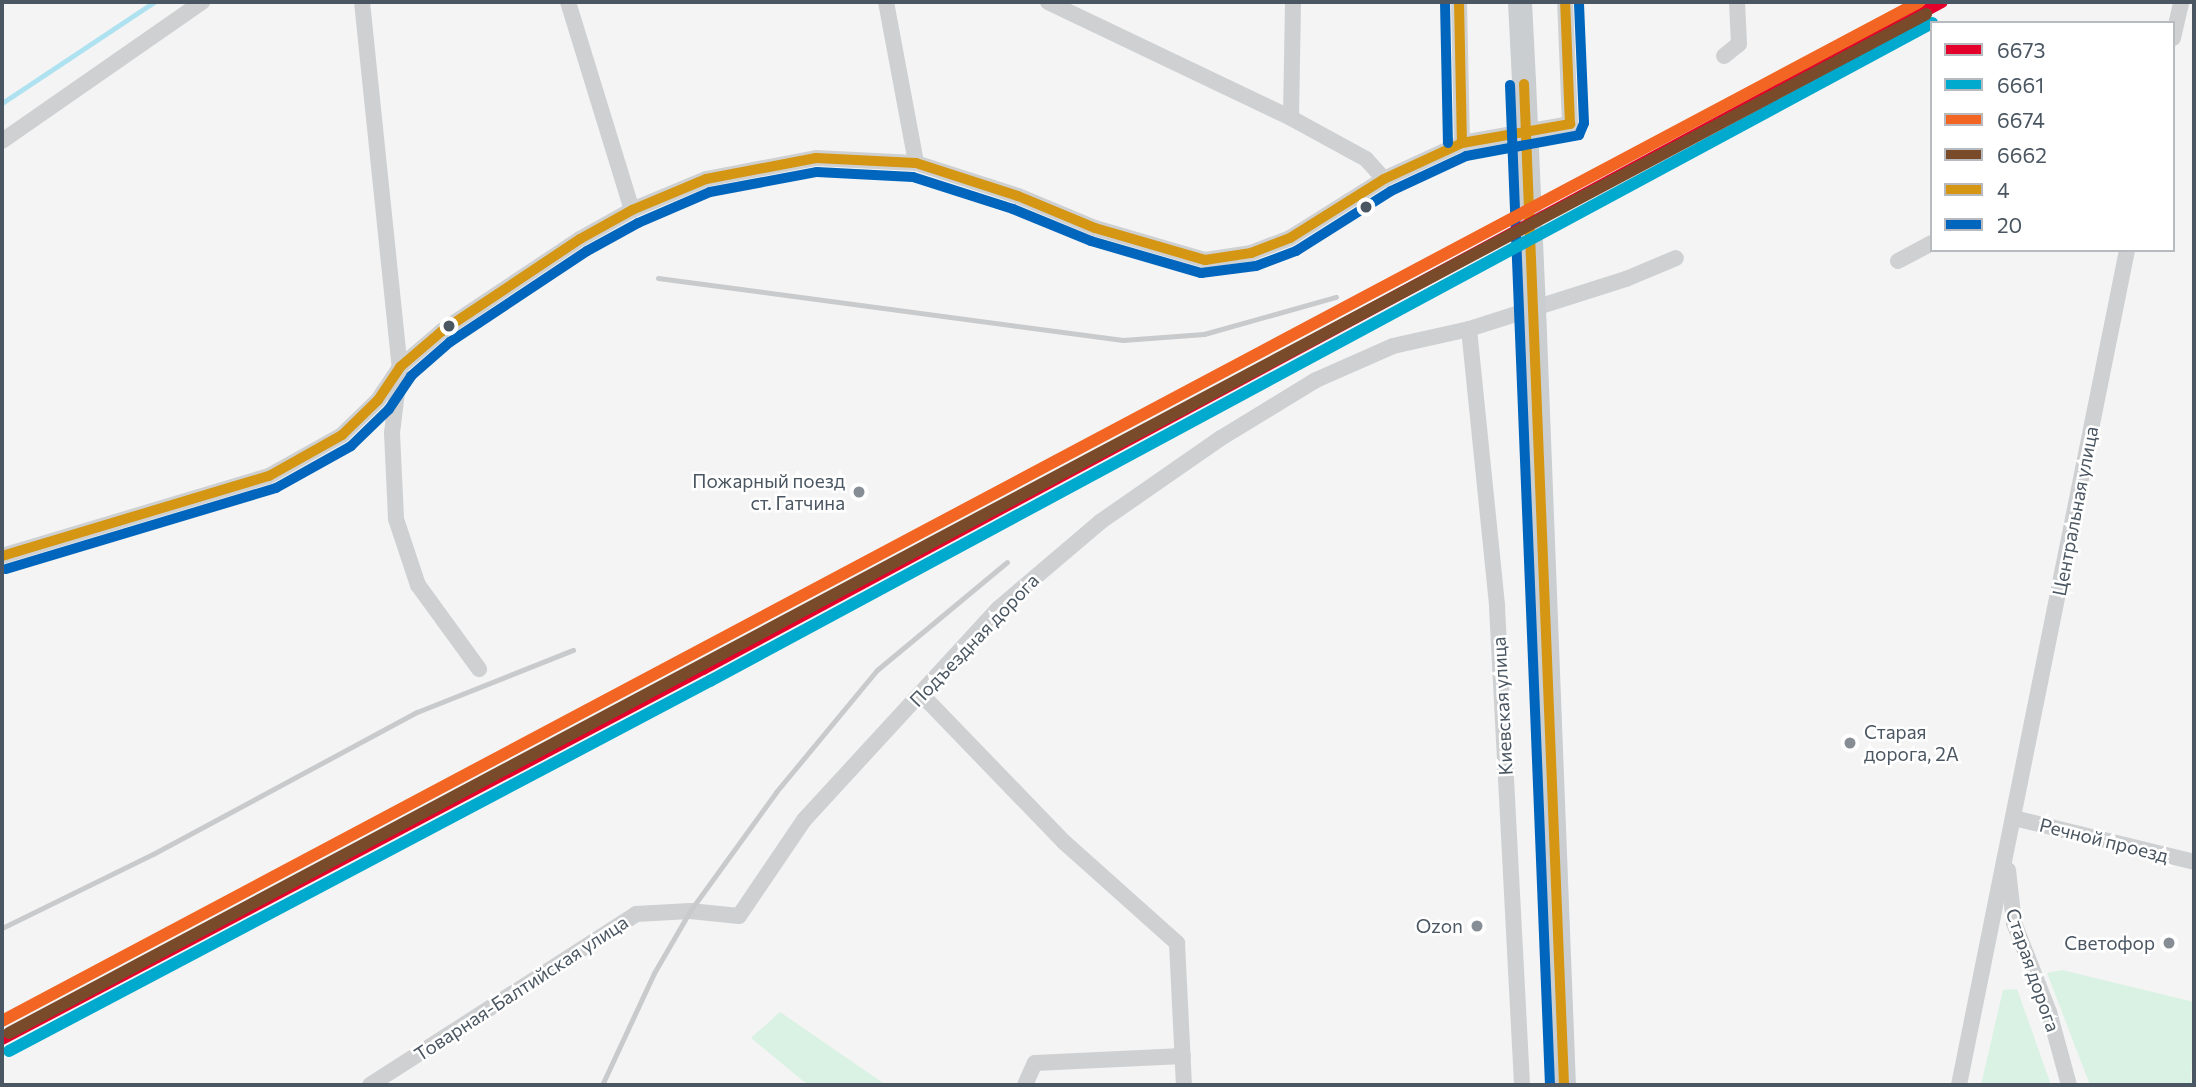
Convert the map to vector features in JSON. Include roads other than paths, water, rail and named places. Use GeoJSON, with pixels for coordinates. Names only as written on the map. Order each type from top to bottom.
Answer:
{"type":"FeatureCollection","features":[{"type":"Feature","properties":{"kind":"main road"},"geometry":{"type":"LineString","coordinates":[[1520,2],[1564,1085]]}},
{"type":"Feature","properties":{"kind":"street"},"geometry":{"type":"LineString","coordinates":[[2,141],[202,2]]}},
{"type":"Feature","properties":{"kind":"street"},"geometry":{"type":"LineString","coordinates":[[568,2],[632,210]]}},
{"type":"Feature","properties":{"kind":"street"},"geometry":{"type":"LineString","coordinates":[[886,2],[916,163]]}},
{"type":"Feature","properties":{"kind":"street"},"geometry":{"type":"LineString","coordinates":[[1048,2],[1291,118],[1366,159],[1384,179]]}},
{"type":"Feature","properties":{"kind":"street"},"geometry":{"type":"LineString","coordinates":[[1291,118],[1293,2]]}},
{"type":"Feature","properties":{"kind":"street"},"geometry":{"type":"LineString","coordinates":[[1459,2],[1462,143]]}},
{"type":"Feature","properties":{"kind":"street"},"geometry":{"type":"LineString","coordinates":[[2,556],[269,476],[342,435],[378,400],[400,367],[442,331],[632,210],[706,179],[816,158],[916,163],[1018,196],[1095,228],[1205,260],[1251,253],[1290,238],[1384,179],[1462,143],[1570,124],[1564,2]]}},
{"type":"Feature","properties":{"kind":"street"},"geometry":{"type":"LineString","coordinates":[[1724,56],[1739,44],[1737,2]]}},
{"type":"Feature","properties":{"kind":"street"},"geometry":{"type":"LineString","coordinates":[[2175,29],[2181,2]]}},
{"type":"Feature","properties":{"kind":"street"},"geometry":{"type":"LineString","coordinates":[[362,8],[400,367],[392,433],[396,519],[418,585],[479,669]]}},
{"type":"Feature","properties":{"kind":"street"},"geometry":{"type":"LineString","coordinates":[[1898,261],[1930,244]]}},
{"type":"Feature","properties":{"kind":"street","name":"Центральная улица"},"geometry":{"type":"LineString","coordinates":[[2024,772],[2127,252]]}},
{"type":"Feature","properties":{"kind":"street","name":"Подъездная дорога"},"geometry":{"type":"LineString","coordinates":[[636,914],[690,911],[739,916],[804,820],[922,695],[999,608],[1043,568],[1221,438],[1317,380],[1393,346],[1469,329],[1626,279],[1675,258]]}},
{"type":"Feature","properties":{"kind":"street","name":"Киевская улица"},"geometry":{"type":"LineString","coordinates":[[1469,329],[1497,607],[1522,1085]]}},
{"type":"Feature","properties":{"kind":"street"},"geometry":{"type":"LineString","coordinates":[[922,695],[1064,842],[1177,943],[1184,1085]]}},
{"type":"Feature","properties":{"kind":"street","name":"Старая дорога"},"geometry":{"type":"LineString","coordinates":[[1959,1085],[2024,772]]}},
{"type":"Feature","properties":{"kind":"street","name":"Речной проезд"},"geometry":{"type":"LineString","coordinates":[[2014,818],[2194,862]]}},
{"type":"Feature","properties":{"kind":"street","name":"Старая дорога"},"geometry":{"type":"LineString","coordinates":[[2008,852],[2014,923],[2049,1012],[2069,1085]]}},
{"type":"Feature","properties":{"kind":"street","name":"Товарная-Балтийская улица"},"geometry":{"type":"LineString","coordinates":[[370,1085],[636,914]]}},
{"type":"Feature","properties":{"kind":"street"},"geometry":{"type":"LineString","coordinates":[[1025,1085],[1035,1063],[1183,1056]]}},
{"type":"Feature","properties":{"kind":"waterway"},"geometry":{"type":"LineString","coordinates":[[2,103],[154,2]]}},
{"type":"Feature","properties":{"kind":"railway"},"geometry":{"type":"LineString","coordinates":[[658,278],[1123,340],[1204,334],[1336,297]]}},
{"type":"Feature","properties":{"kind":"railway"},"geometry":{"type":"LineString","coordinates":[[602,1085],[654,973],[690,911],[776,792],[877,670],[1007,562]]}},
{"type":"Feature","properties":{"kind":"railway"},"geometry":{"type":"LineString","coordinates":[[2,928],[153,854],[417,712],[573,650]]}},
{"type":"Feature","properties":{"kind":"place","name":"Пожарный поезд ст. Гатчина"},"geometry":{"type":"Point","coordinates":[859,492]}},
{"type":"Feature","properties":{"kind":"place","name":"Старая дорога, 2А"},"geometry":{"type":"Point","coordinates":[1850,743]}},
{"type":"Feature","properties":{"kind":"place","name":"Ozon"},"geometry":{"type":"Point","coordinates":[1477,926]}},
{"type":"Feature","properties":{"kind":"place","name":"Светофор"},"geometry":{"type":"Point","coordinates":[2169,943]}}]}
